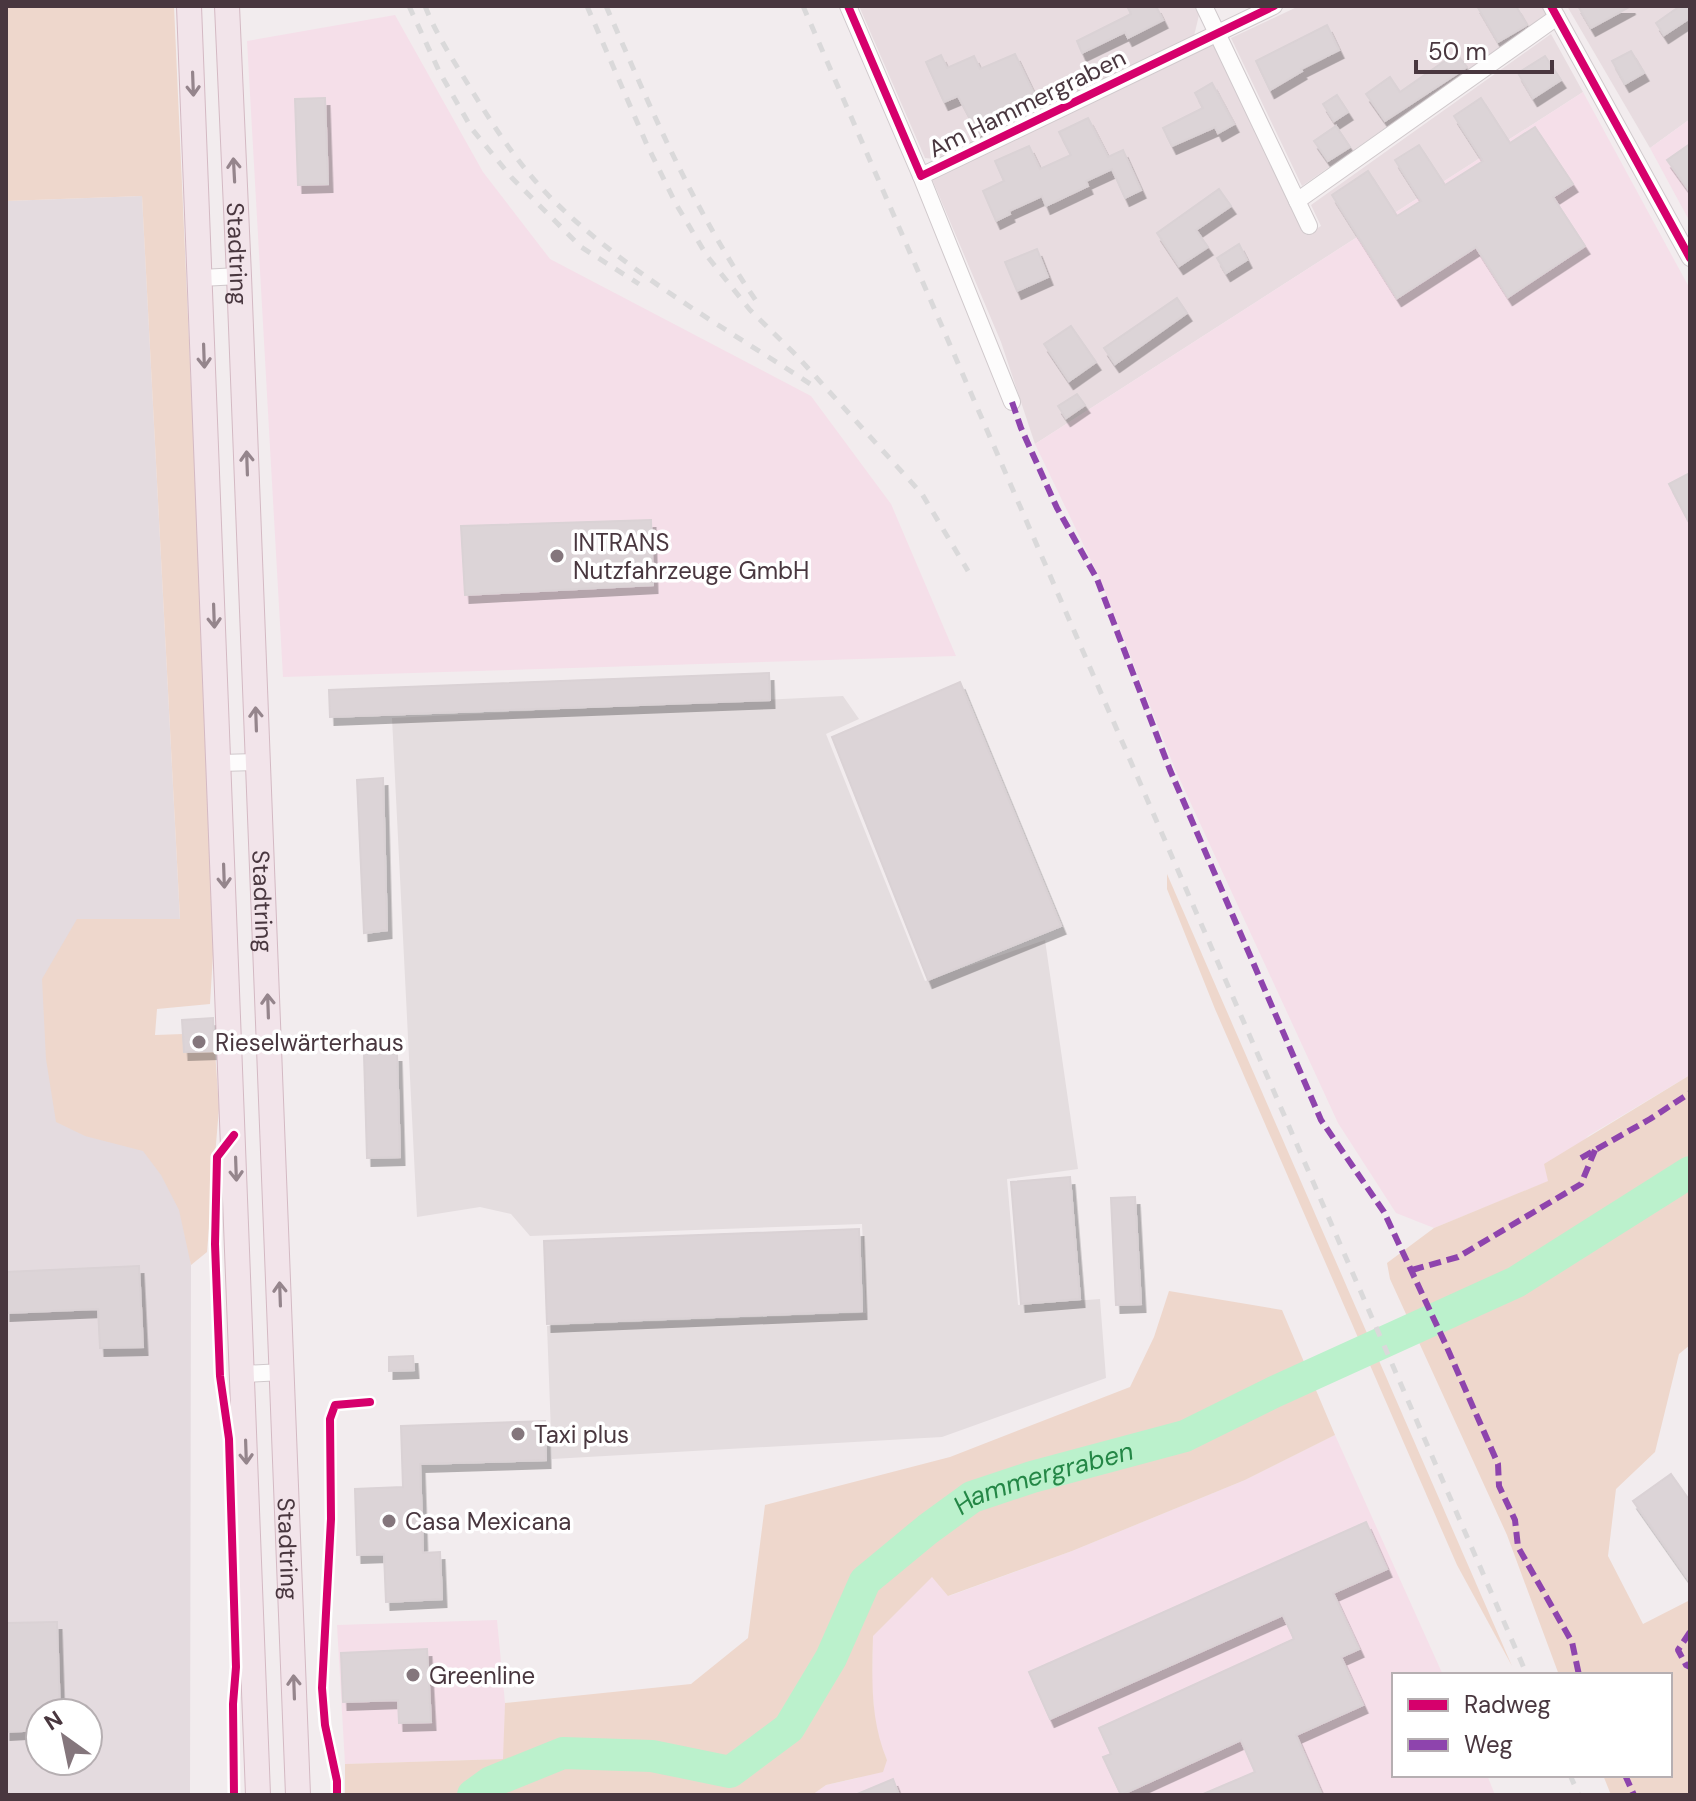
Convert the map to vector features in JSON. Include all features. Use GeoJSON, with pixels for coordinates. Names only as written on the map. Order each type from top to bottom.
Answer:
{"type":"FeatureCollection","features":[{"type":"Feature","properties":{"kind":"main road","name":"Stadtring"},"geometry":{"type":"LineString","coordinates":[[189,6],[258,1795]]}},
{"type":"Feature","properties":{"kind":"main road","name":"Stadtring"},"geometry":{"type":"LineString","coordinates":[[227,6],[298,1795]]}},
{"type":"Feature","properties":{"kind":"street","name":"Am Hammergraben"},"geometry":{"type":"LineString","coordinates":[[848,6],[1012,402]]}},
{"type":"Feature","properties":{"kind":"street"},"geometry":{"type":"LineString","coordinates":[[1204,6],[1309,226]]}},
{"type":"Feature","properties":{"kind":"street","name":"Am Hammergraben"},"geometry":{"type":"LineString","coordinates":[[921,176],[1274,6]]}},
{"type":"Feature","properties":{"kind":"street"},"geometry":{"type":"LineString","coordinates":[[1297,201],[1554,12],[1690,258]]}},
{"type":"Feature","properties":{"kind":"street"},"geometry":{"type":"LineString","coordinates":[[201,278],[239,276]]}},
{"type":"Feature","properties":{"kind":"street"},"geometry":{"type":"LineString","coordinates":[[220,763],[258,762]]}},
{"type":"Feature","properties":{"kind":"street"},"geometry":{"type":"LineString","coordinates":[[244,1374],[283,1372]]}},
{"type":"Feature","properties":{"kind":"shaded area"},"geometry":{"type":"Polygon","coordinates":[[[6,6],[174,6],[215,921],[210,1004],[157,1009],[155,1035],[183,1034],[184,1052],[215,1051],[219,1108],[207,1252],[191,1265],[179,1210],[161,1175],[143,1151],[85,1136],[56,1122],[46,1059],[42,979],[77,919],[180,919],[142,196],[6,201],[6,6]]]}},
{"type":"Feature","properties":{"kind":"shaded area"},"geometry":{"type":"Polygon","coordinates":[[[859,6],[1194,6],[1199,15],[1194,36],[935,159],[925,158],[859,6]]]}},
{"type":"Feature","properties":{"kind":"shaded area"},"geometry":{"type":"Polygon","coordinates":[[[1299,6],[1542,6],[1547,15],[1302,186],[1231,38],[1299,6]]]}},
{"type":"Feature","properties":{"kind":"shaded area"},"geometry":{"type":"Polygon","coordinates":[[[1567,6],[1690,6],[1690,119],[1650,148],[1567,6]]]}},
{"type":"Feature","properties":{"kind":"shaded area","name":"INTRANS Nutzfahrzeuge GmbH"},"geometry":{"type":"Polygon","coordinates":[[[395,15],[483,172],[550,259],[811,396],[891,504],[956,656],[283,677],[247,41],[395,15]]]}},
{"type":"Feature","properties":{"kind":"shaded area"},"geometry":{"type":"Polygon","coordinates":[[[1551,34],[1583,92],[1035,444],[1001,342],[932,179],[1214,44],[1306,235],[1321,226],[1311,205],[1551,34]]]}},
{"type":"Feature","properties":{"kind":"shaded area"},"geometry":{"type":"Polygon","coordinates":[[[1583,92],[1690,289],[1690,1075],[1588,1136],[1549,1181],[1434,1228],[1396,1213],[1338,1123],[1175,769],[1100,579],[1035,444],[1583,92]]]}},
{"type":"Feature","properties":{"kind":"shaded area"},"geometry":{"type":"Polygon","coordinates":[[[1690,119],[1690,222],[1650,148],[1690,119]]]}},
{"type":"Feature","properties":{"kind":"shaded area"},"geometry":{"type":"Polygon","coordinates":[[[142,196],[180,920],[77,920],[179,1106],[191,1266],[190,1794],[6,1795],[6,201],[142,196]]]}},
{"type":"Feature","properties":{"kind":"shaded area"},"geometry":{"type":"Polygon","coordinates":[[[843,696],[859,719],[826,734],[925,981],[1045,940],[1078,1169],[1007,1179],[1018,1305],[1100,1299],[1106,1378],[942,1437],[552,1459],[547,1326],[866,1313],[862,1224],[530,1236],[511,1214],[480,1207],[417,1217],[392,718],[843,696]]]}},
{"type":"Feature","properties":{"kind":"shaded area"},"geometry":{"type":"Polygon","coordinates":[[[1167,874],[1512,1666],[1457,1565],[1215,1009],[1167,889],[1167,874]]]}},
{"type":"Feature","properties":{"kind":"shaded area"},"geometry":{"type":"Polygon","coordinates":[[[1690,1075],[1690,1345],[1679,1354],[1655,1452],[1616,1489],[1608,1556],[1643,1624],[1690,1600],[1690,1795],[1611,1795],[1604,1777],[1672,1777],[1672,1673],[1558,1673],[1507,1535],[1390,1279],[1387,1263],[1434,1228],[1548,1181],[1544,1164],[1690,1075]]]}},
{"type":"Feature","properties":{"kind":"shaded area"},"geometry":{"type":"Polygon","coordinates":[[[1169,1291],[1282,1310],[1335,1435],[1245,1480],[1072,1551],[948,1596],[932,1577],[873,1636],[875,1714],[887,1760],[883,1772],[826,1785],[812,1795],[345,1795],[345,1764],[503,1759],[505,1703],[691,1684],[748,1638],[765,1505],[950,1457],[1130,1387],[1154,1337],[1169,1291]]]}},
{"type":"Feature","properties":{"kind":"shaded area"},"geometry":{"type":"Polygon","coordinates":[[[1335,1435],[1442,1673],[1392,1673],[1392,1777],[1488,1777],[1495,1795],[812,1795],[826,1785],[858,1778],[887,1760],[876,1734],[872,1684],[873,1635],[932,1576],[949,1596],[1072,1551],[1245,1480],[1335,1435]]]}},
{"type":"Feature","properties":{"kind":"shaded area"},"geometry":{"type":"Polygon","coordinates":[[[497,1620],[505,1703],[504,1759],[345,1764],[337,1625],[497,1620]]]}},
{"type":"Feature","properties":{"kind":"building"},"geometry":{"type":"Polygon","coordinates":[[[1127,6],[1156,6],[1163,20],[1128,38],[1125,32],[1082,53],[1077,41],[1131,14],[1127,6]]]}},
{"type":"Feature","properties":{"kind":"building"},"geometry":{"type":"Polygon","coordinates":[[[1477,6],[1516,6],[1527,25],[1498,42],[1477,6]]]}},
{"type":"Feature","properties":{"kind":"building"},"geometry":{"type":"Polygon","coordinates":[[[1578,6],[1631,6],[1591,28],[1578,6]]]}},
{"type":"Feature","properties":{"kind":"building"},"geometry":{"type":"Polygon","coordinates":[[[1680,6],[1690,6],[1690,18],[1664,35],[1656,23],[1680,6]]]}},
{"type":"Feature","properties":{"kind":"building"},"geometry":{"type":"Polygon","coordinates":[[[1327,25],[1339,50],[1301,69],[1270,90],[1256,61],[1327,25]]]}},
{"type":"Feature","properties":{"kind":"building"},"geometry":{"type":"Polygon","coordinates":[[[1631,51],[1644,73],[1625,84],[1612,61],[1631,51]]]}},
{"type":"Feature","properties":{"kind":"building"},"geometry":{"type":"Polygon","coordinates":[[[1456,53],[1467,67],[1385,121],[1366,94],[1390,77],[1400,92],[1456,53]]]}},
{"type":"Feature","properties":{"kind":"building"},"geometry":{"type":"Polygon","coordinates":[[[1015,54],[1038,102],[995,123],[997,127],[979,136],[958,96],[944,102],[926,62],[941,55],[947,68],[974,56],[980,69],[1015,54]]]}},
{"type":"Feature","properties":{"kind":"building"},"geometry":{"type":"Polygon","coordinates":[[[1545,56],[1561,80],[1533,98],[1518,73],[1545,56]]]}},
{"type":"Feature","properties":{"kind":"building"},"geometry":{"type":"Polygon","coordinates":[[[1212,83],[1234,124],[1218,133],[1215,127],[1172,146],[1163,128],[1203,108],[1195,93],[1212,83]]]}},
{"type":"Feature","properties":{"kind":"building"},"geometry":{"type":"Polygon","coordinates":[[[1337,95],[1348,112],[1334,121],[1323,104],[1337,95]]]}},
{"type":"Feature","properties":{"kind":"building"},"geometry":{"type":"Polygon","coordinates":[[[325,98],[328,184],[298,185],[295,99],[325,98]]]}},
{"type":"Feature","properties":{"kind":"building"},"geometry":{"type":"Polygon","coordinates":[[[1481,98],[1510,143],[1535,127],[1573,184],[1553,197],[1585,246],[1508,297],[1476,247],[1397,298],[1332,195],[1368,171],[1397,216],[1421,201],[1395,160],[1419,145],[1445,185],[1483,161],[1454,116],[1481,98]]]}},
{"type":"Feature","properties":{"kind":"building"},"geometry":{"type":"Polygon","coordinates":[[[1088,118],[1108,157],[1123,150],[1141,190],[1125,198],[1112,169],[1086,181],[1088,186],[1046,206],[1042,196],[1009,211],[1010,214],[996,221],[983,191],[1004,181],[995,161],[1029,146],[1040,169],[1071,155],[1059,132],[1088,118]]]}},
{"type":"Feature","properties":{"kind":"building"},"geometry":{"type":"Polygon","coordinates":[[[1336,126],[1350,147],[1328,161],[1314,141],[1336,126]]]}},
{"type":"Feature","properties":{"kind":"building"},"geometry":{"type":"Polygon","coordinates":[[[1690,144],[1690,192],[1667,160],[1690,144]]]}},
{"type":"Feature","properties":{"kind":"building"},"geometry":{"type":"Polygon","coordinates":[[[1219,189],[1231,206],[1196,230],[1208,247],[1179,266],[1157,233],[1219,189]]]}},
{"type":"Feature","properties":{"kind":"building"},"geometry":{"type":"Polygon","coordinates":[[[1239,244],[1247,260],[1226,273],[1217,258],[1239,244]]]}},
{"type":"Feature","properties":{"kind":"building"},"geometry":{"type":"Polygon","coordinates":[[[1037,249],[1048,277],[1017,291],[1005,262],[1037,249]]]}},
{"type":"Feature","properties":{"kind":"building"},"geometry":{"type":"Polygon","coordinates":[[[1177,298],[1187,313],[1115,364],[1104,348],[1177,298]]]}},
{"type":"Feature","properties":{"kind":"building"},"geometry":{"type":"Polygon","coordinates":[[[1071,326],[1096,362],[1069,381],[1044,344],[1071,326]]]}},
{"type":"Feature","properties":{"kind":"building"},"geometry":{"type":"Polygon","coordinates":[[[1077,394],[1085,405],[1066,418],[1058,406],[1077,394]]]}},
{"type":"Feature","properties":{"kind":"building"},"geometry":{"type":"Polygon","coordinates":[[[1690,473],[1690,524],[1669,484],[1690,473]]]}},
{"type":"Feature","properties":{"kind":"building","name":"INTRANS Nutzfahrzeuge GmbH"},"geometry":{"type":"Polygon","coordinates":[[[651,520],[653,585],[465,595],[461,526],[651,520]]]}},
{"type":"Feature","properties":{"kind":"building"},"geometry":{"type":"Polygon","coordinates":[[[769,673],[770,700],[330,717],[329,690],[769,673]]]}},
{"type":"Feature","properties":{"kind":"building"},"geometry":{"type":"Polygon","coordinates":[[[960,682],[1061,926],[928,980],[832,737],[960,682]]]}},
{"type":"Feature","properties":{"kind":"building"},"geometry":{"type":"Polygon","coordinates":[[[383,778],[387,930],[364,933],[357,780],[383,778]]]}},
{"type":"Feature","properties":{"kind":"building","name":"Rieselwärterhaus"},"geometry":{"type":"Polygon","coordinates":[[[213,1018],[214,1051],[184,1052],[182,1020],[213,1018]]]}},
{"type":"Feature","properties":{"kind":"building"},"geometry":{"type":"Polygon","coordinates":[[[364,1054],[397,1054],[400,1157],[367,1158],[364,1054]]]}},
{"type":"Feature","properties":{"kind":"building"},"geometry":{"type":"Polygon","coordinates":[[[1070,1177],[1080,1299],[1021,1304],[1011,1182],[1070,1177]]]}},
{"type":"Feature","properties":{"kind":"building"},"geometry":{"type":"Polygon","coordinates":[[[1135,1197],[1141,1304],[1116,1305],[1111,1198],[1135,1197]]]}},
{"type":"Feature","properties":{"kind":"building"},"geometry":{"type":"Polygon","coordinates":[[[859,1229],[862,1311],[547,1324],[544,1241],[859,1229]]]}},
{"type":"Feature","properties":{"kind":"building"},"geometry":{"type":"Polygon","coordinates":[[[139,1266],[143,1347],[100,1348],[98,1309],[6,1313],[6,1272],[139,1266]]]}},
{"type":"Feature","properties":{"kind":"building"},"geometry":{"type":"Polygon","coordinates":[[[413,1356],[414,1370],[389,1371],[389,1357],[413,1356]]]}},
{"type":"Feature","properties":{"kind":"building"},"geometry":{"type":"Polygon","coordinates":[[[545,1421],[546,1460],[420,1464],[423,1553],[440,1552],[442,1599],[386,1602],[384,1554],[357,1555],[355,1489],[403,1487],[401,1426],[545,1421]]]}},
{"type":"Feature","properties":{"kind":"building"},"geometry":{"type":"Polygon","coordinates":[[[1671,1474],[1690,1501],[1690,1582],[1633,1501],[1671,1474]]]}},
{"type":"Feature","properties":{"kind":"building"},"geometry":{"type":"Polygon","coordinates":[[[1366,1522],[1387,1569],[1333,1593],[1359,1649],[1341,1657],[1363,1705],[1296,1735],[1322,1795],[1201,1795],[1255,1772],[1241,1740],[1121,1795],[1103,1757],[1111,1754],[1099,1728],[1294,1639],[1283,1615],[1050,1719],[1029,1672],[1366,1522]]]}},
{"type":"Feature","properties":{"kind":"building"},"geometry":{"type":"Polygon","coordinates":[[[57,1622],[59,1697],[24,1697],[24,1731],[6,1732],[6,1623],[57,1622]]]}},
{"type":"Feature","properties":{"kind":"building"},"geometry":{"type":"Polygon","coordinates":[[[427,1649],[431,1722],[399,1723],[398,1700],[343,1702],[341,1653],[427,1649]]]}},
{"type":"Feature","properties":{"kind":"building"},"geometry":{"type":"Polygon","coordinates":[[[893,1779],[899,1795],[855,1795],[893,1779]]]}},
{"type":"Feature","properties":{"kind":"waterway","name":"Hammergraben"},"geometry":{"type":"LineString","coordinates":[[473,1795],[491,1782],[563,1753],[652,1756],[730,1772],[789,1728],[831,1658],[865,1581],[972,1497],[1032,1477],[1185,1436],[1516,1282],[1690,1172]]}},
{"type":"Feature","properties":{"kind":"railway"},"geometry":{"type":"LineString","coordinates":[[409,6],[440,73],[472,129],[512,178],[581,247],[639,284]]}},
{"type":"Feature","properties":{"kind":"railway"},"geometry":{"type":"LineString","coordinates":[[425,6],[445,47],[498,132],[556,203],[650,279],[818,389]]}},
{"type":"Feature","properties":{"kind":"railway"},"geometry":{"type":"LineString","coordinates":[[587,6],[647,145],[676,204],[707,256],[750,310],[797,356],[922,494],[968,571]]}},
{"type":"Feature","properties":{"kind":"railway"},"geometry":{"type":"LineString","coordinates":[[606,6],[694,197],[759,305]]}},
{"type":"Feature","properties":{"kind":"railway"},"geometry":{"type":"LineString","coordinates":[[803,6],[1526,1673]]}},
{"type":"Feature","properties":{"kind":"railway"},"geometry":{"type":"LineString","coordinates":[[1571,1777],[1579,1795]]}},
{"type":"Feature","properties":{"kind":"marked path"},"geometry":{"type":"LineString","coordinates":[[1012,402],[1057,508],[1097,579],[1170,770],[1321,1120],[1384,1212],[1445,1343],[1498,1464],[1499,1486],[1515,1520],[1518,1547],[1572,1642],[1579,1673]]}},
{"type":"Feature","properties":{"kind":"marked path"},"geometry":{"type":"LineString","coordinates":[[1581,1158],[1690,1093]]}},
{"type":"Feature","properties":{"kind":"marked path"},"geometry":{"type":"LineString","coordinates":[[1412,1270],[1458,1257],[1581,1184],[1595,1150]]}},
{"type":"Feature","properties":{"kind":"marked path"},"geometry":{"type":"LineString","coordinates":[[1690,1632],[1678,1650],[1690,1667]]}},
{"type":"Feature","properties":{"kind":"marked path"},"geometry":{"type":"LineString","coordinates":[[1626,1777],[1634,1795]]}},
{"type":"Feature","properties":{"kind":"cycle path"},"geometry":{"type":"LineString","coordinates":[[848,6],[921,176],[1274,6]]}},
{"type":"Feature","properties":{"kind":"cycle path"},"geometry":{"type":"LineString","coordinates":[[1551,6],[1690,258]]}},
{"type":"Feature","properties":{"kind":"cycle path"},"geometry":{"type":"LineString","coordinates":[[234,1135],[217,1157],[215,1244],[220,1376],[229,1439],[236,1667],[233,1704],[234,1795]]}},
{"type":"Feature","properties":{"kind":"cycle path"},"geometry":{"type":"LineString","coordinates":[[337,1795],[322,1688],[331,1519],[330,1419],[335,1405],[370,1402]]}},
{"type":"Feature","properties":{"kind":"place","name":"INTRANS Nutzfahrzeuge GmbH"},"geometry":{"type":"Point","coordinates":[557,556]}},
{"type":"Feature","properties":{"kind":"place","name":"Rieselwärterhaus"},"geometry":{"type":"Point","coordinates":[199,1042]}},
{"type":"Feature","properties":{"kind":"place","name":"Taxi plus"},"geometry":{"type":"Point","coordinates":[518,1434]}},
{"type":"Feature","properties":{"kind":"place","name":"Casa Mexicana"},"geometry":{"type":"Point","coordinates":[389,1521]}},
{"type":"Feature","properties":{"kind":"place","name":"Greenline"},"geometry":{"type":"Point","coordinates":[413,1675]}}]}
